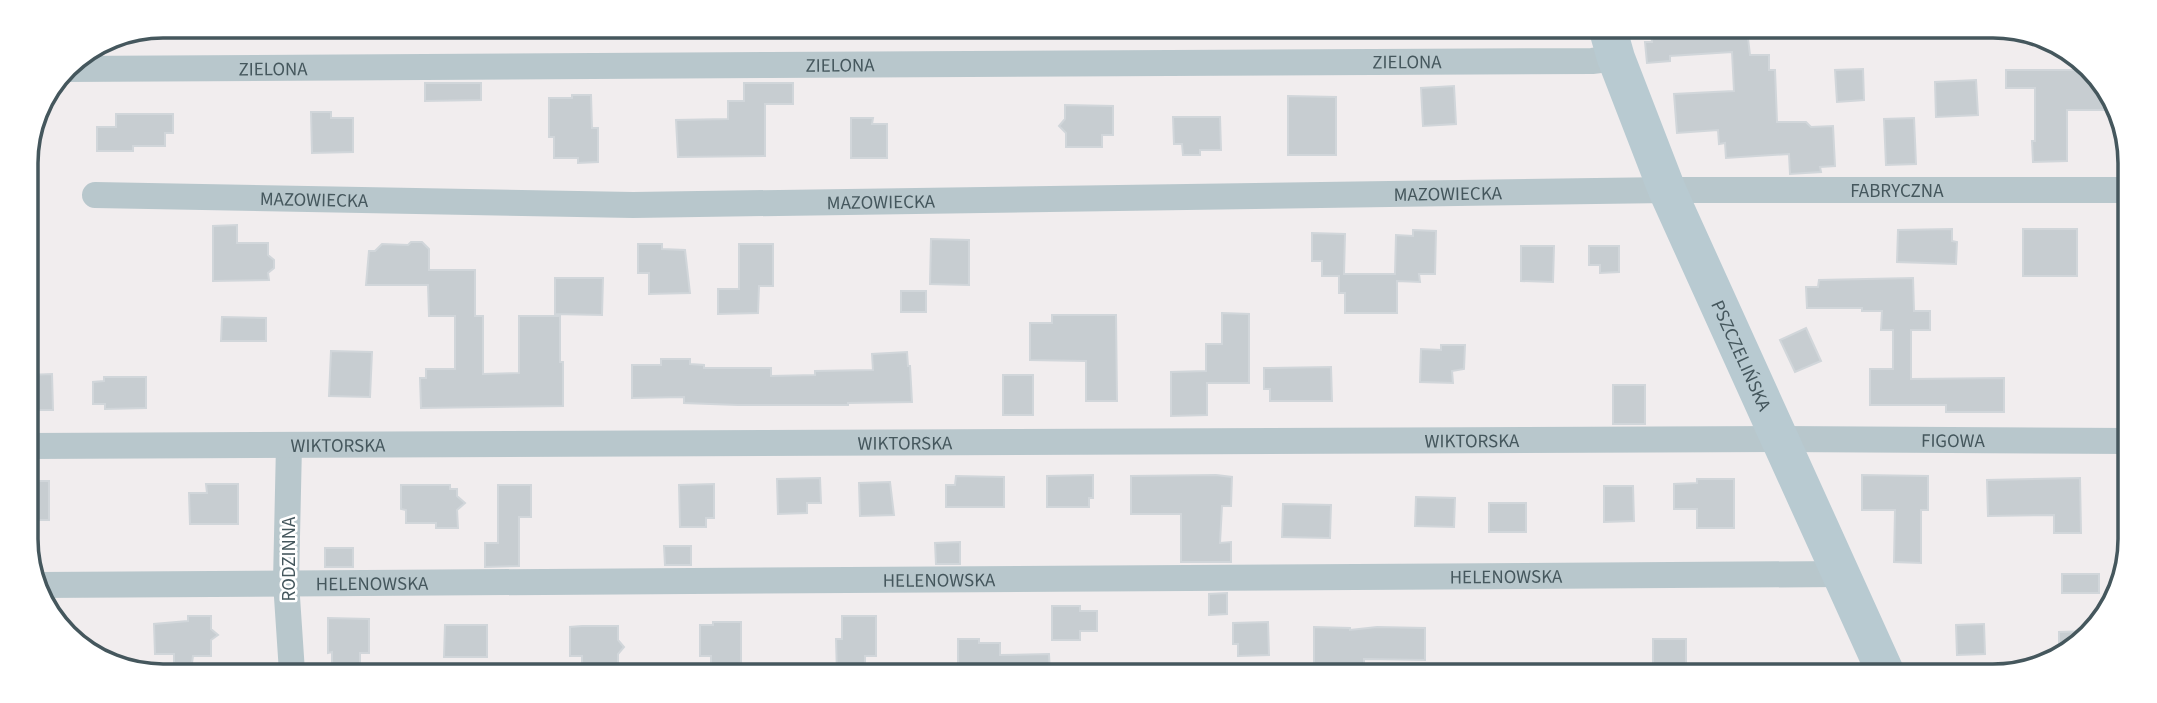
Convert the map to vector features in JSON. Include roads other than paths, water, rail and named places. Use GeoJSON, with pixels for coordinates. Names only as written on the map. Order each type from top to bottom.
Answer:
{"type":"FeatureCollection","features":[{"type":"Feature","properties":{"kind":"main road","name":"PSZCZELIŃSKA"},"geometry":{"type":"LineString","coordinates":[[1612,44],[1667,190],[1881,664]]}},
{"type":"Feature","properties":{"kind":"street","name":"ZIELONA"},"geometry":{"type":"LineString","coordinates":[[82,69],[521,68],[1127,61],[1592,61],[1612,44]]}},
{"type":"Feature","properties":{"kind":"street","name":"FABRYCZNA"},"geometry":{"type":"LineString","coordinates":[[1667,190],[2118,190]]}},
{"type":"Feature","properties":{"kind":"street","name":"MAZOWIECKA"},"geometry":{"type":"LineString","coordinates":[[95,195],[633,205],[1667,190]]}},
{"type":"Feature","properties":{"kind":"street","name":"FIGOWA"},"geometry":{"type":"LineString","coordinates":[[1781,439],[2118,440]]}},
{"type":"Feature","properties":{"kind":"street","name":"WIKTORSKA"},"geometry":{"type":"LineString","coordinates":[[38,446],[1781,439]]}},
{"type":"Feature","properties":{"kind":"street","name":"RODZINNA"},"geometry":{"type":"LineString","coordinates":[[289,445],[286,583],[291,664]]}},
{"type":"Feature","properties":{"kind":"street","name":"HELENOWSKA"},"geometry":{"type":"LineString","coordinates":[[47,585],[1840,574]]}}]}
